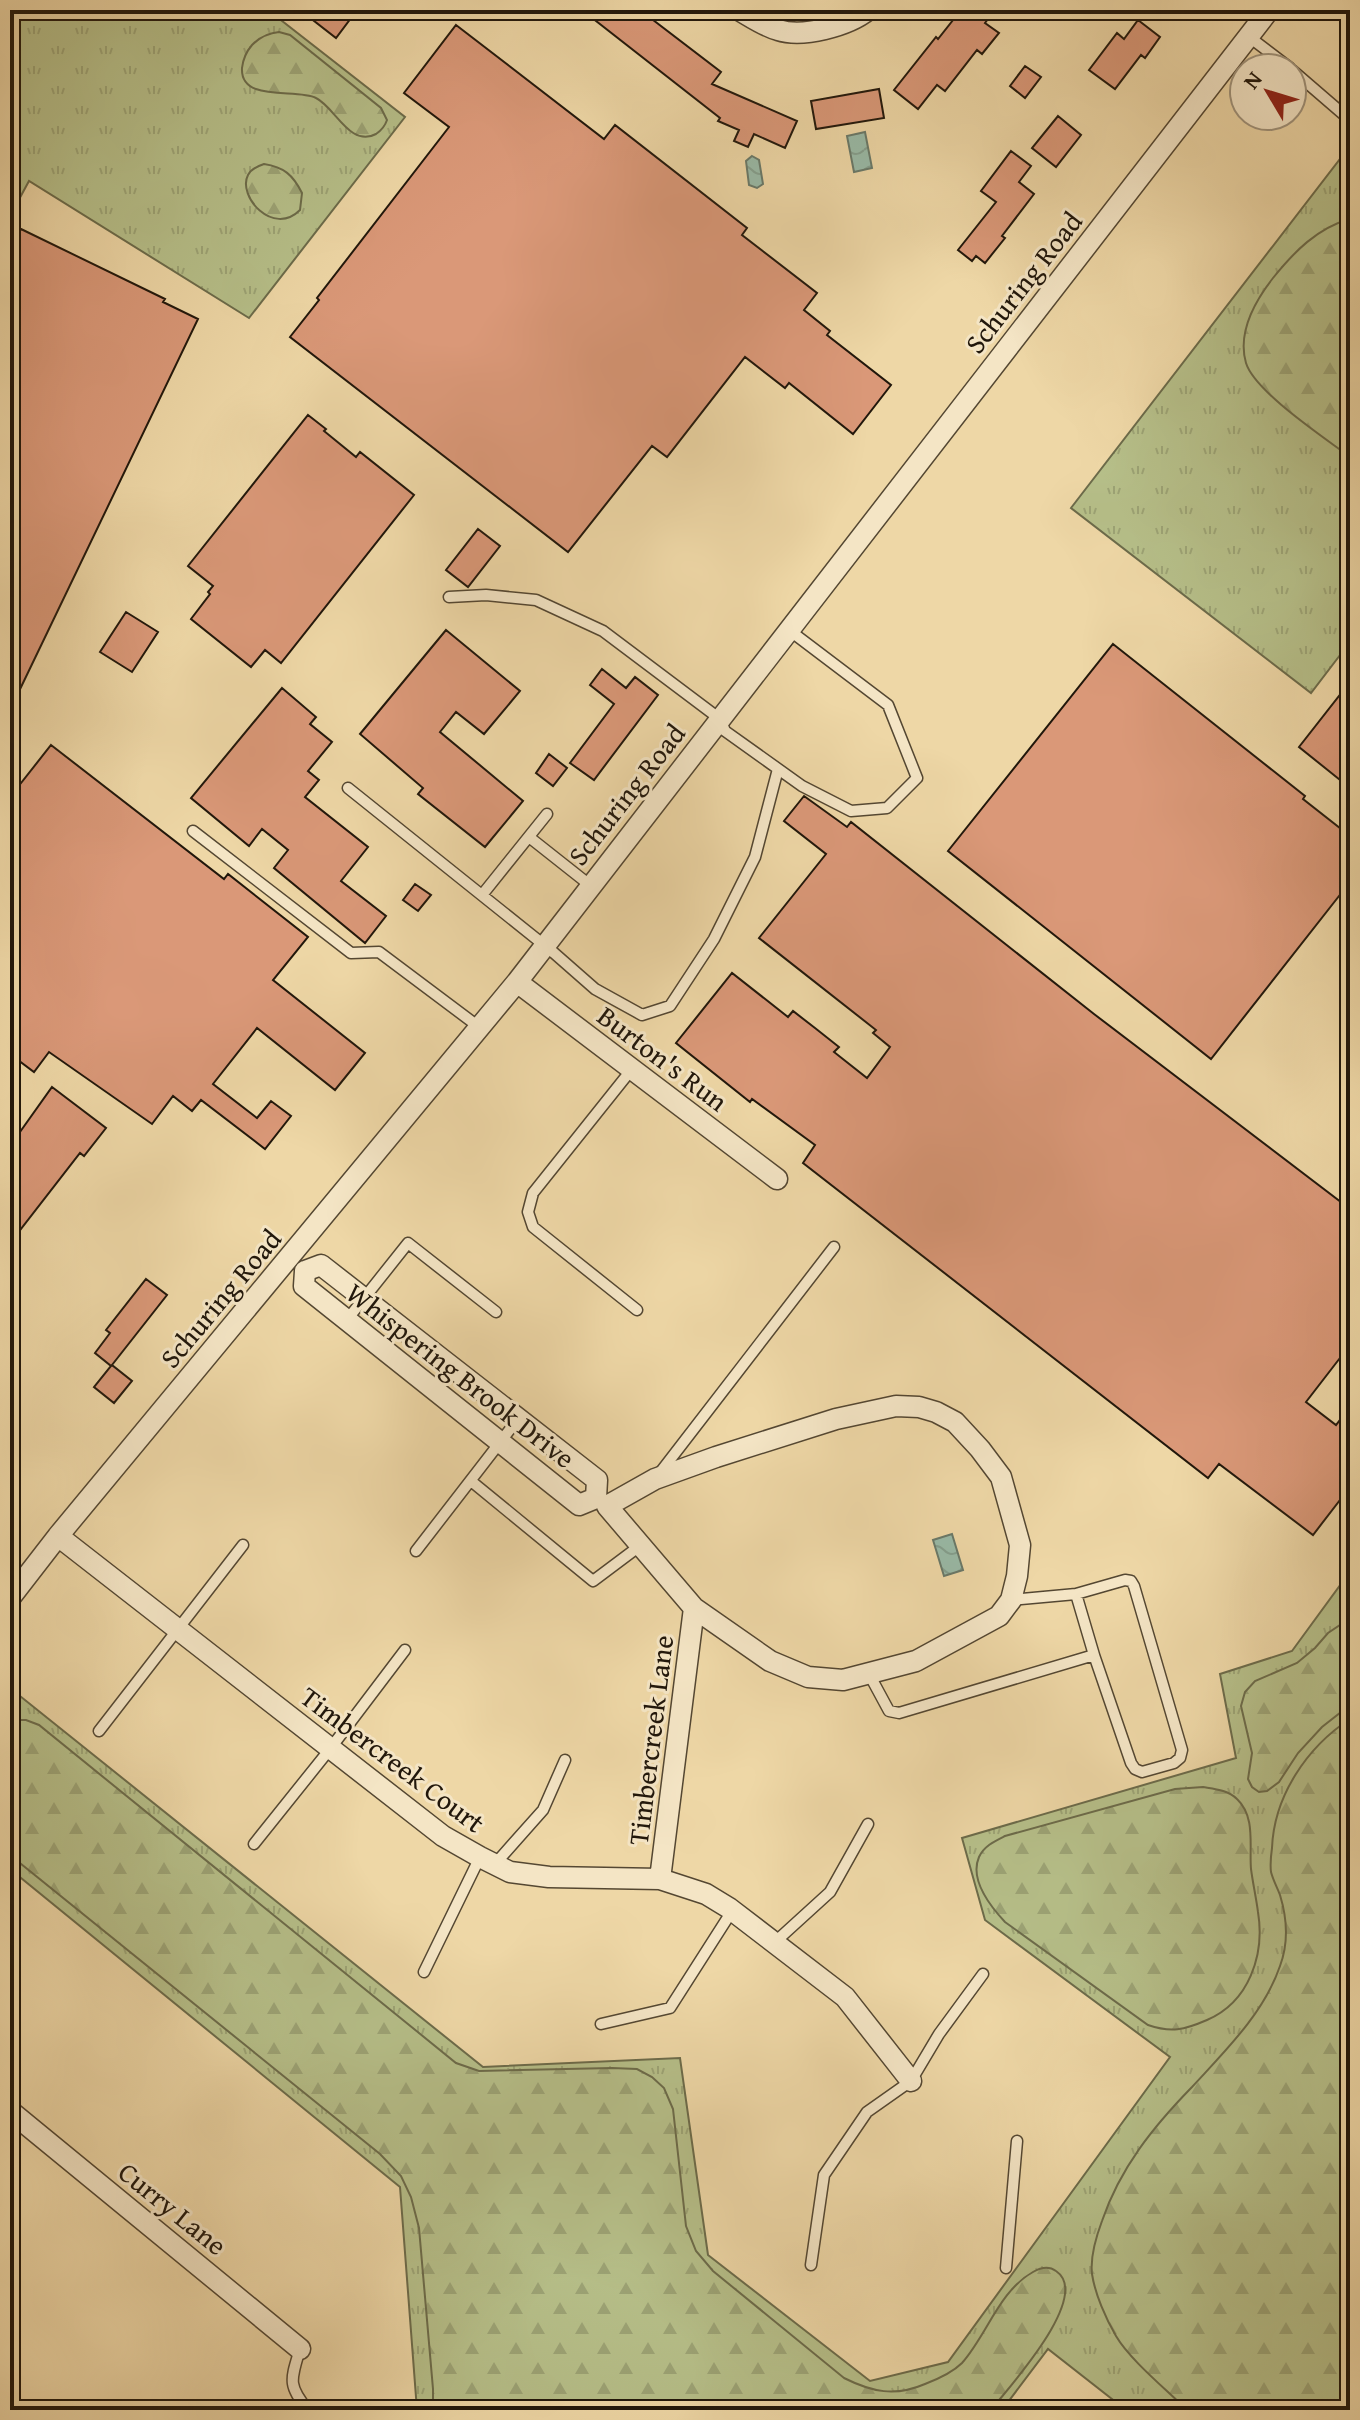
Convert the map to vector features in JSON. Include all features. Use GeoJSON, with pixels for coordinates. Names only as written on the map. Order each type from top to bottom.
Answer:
{"type":"FeatureCollection","features":[{"type":"Feature","properties":{"kind":"street"},"geometry":{"type":"LineString","coordinates":[[739,10],[780,31],[804,32],[845,23],[868,10]]}},
{"type":"Feature","properties":{"kind":"street","name":"Schuring Road"},"geometry":{"type":"LineString","coordinates":[[10,1598],[58,1536],[297,1265],[1264,12]]}},
{"type":"Feature","properties":{"kind":"street","name":"Burton's Run"},"geometry":{"type":"LineString","coordinates":[[517,982],[777,1179]]}},
{"type":"Feature","properties":{"kind":"street","name":"Whispering Brook Drive"},"geometry":{"type":"LineString","coordinates":[[602,1502],[579,1505],[304,1286],[297,1265],[321,1265],[597,1480],[602,1502],[694,1608],[770,1661],[808,1677],[843,1680],[869,1674],[916,1661],[999,1616],[1011,1600]]}},
{"type":"Feature","properties":{"kind":"street"},"geometry":{"type":"LineString","coordinates":[[602,1502],[655,1479],[836,1419],[896,1406],[919,1407],[955,1422],[1001,1477],[1020,1545],[1011,1600]]}},
{"type":"Feature","properties":{"kind":"street","name":"Timbercreek Court"},"geometry":{"type":"LineString","coordinates":[[58,1536],[443,1836],[487,1861],[510,1872],[549,1877],[660,1879],[706,1894],[845,1997],[911,2081]]}},
{"type":"Feature","properties":{"kind":"street","name":"Timbercreek Lane"},"geometry":{"type":"LineString","coordinates":[[660,1879],[694,1608]]}},
{"type":"Feature","properties":{"kind":"street","name":"Curry Lane"},"geometry":{"type":"LineString","coordinates":[[10,2111],[300,2349]]}},
{"type":"Feature","properties":{"kind":"lane"},"geometry":{"type":"LineString","coordinates":[[1248,36],[1269,52]]}},
{"type":"Feature","properties":{"kind":"lane"},"geometry":{"type":"LineString","coordinates":[[1308,84],[1350,120]]}},
{"type":"Feature","properties":{"kind":"lane"},"geometry":{"type":"LineString","coordinates":[[449,597],[486,595],[536,600],[603,631],[720,719],[725,731],[802,786],[851,811],[887,808],[917,778],[888,705],[789,630]]}},
{"type":"Feature","properties":{"kind":"lane"},"geometry":{"type":"LineString","coordinates":[[348,788],[545,945],[595,989],[642,1015],[670,1006],[714,939],[755,857],[778,769]]}},
{"type":"Feature","properties":{"kind":"lane"},"geometry":{"type":"LineString","coordinates":[[482,895],[547,814]]}},
{"type":"Feature","properties":{"kind":"lane"},"geometry":{"type":"LineString","coordinates":[[193,831],[351,953],[379,952],[479,1027]]}},
{"type":"Feature","properties":{"kind":"lane"},"geometry":{"type":"LineString","coordinates":[[529,837],[591,886]]}},
{"type":"Feature","properties":{"kind":"lane"},"geometry":{"type":"LineString","coordinates":[[632,1069],[533,1193],[528,1212],[533,1227],[637,1310]]}},
{"type":"Feature","properties":{"kind":"lane"},"geometry":{"type":"LineString","coordinates":[[346,1321],[408,1243],[496,1312]]}},
{"type":"Feature","properties":{"kind":"lane"},"geometry":{"type":"LineString","coordinates":[[655,1479],[834,1247]]}},
{"type":"Feature","properties":{"kind":"lane"},"geometry":{"type":"LineString","coordinates":[[416,1551],[518,1419]]}},
{"type":"Feature","properties":{"kind":"lane"},"geometry":{"type":"LineString","coordinates":[[471,1481],[593,1581],[641,1545]]}},
{"type":"Feature","properties":{"kind":"lane"},"geometry":{"type":"LineString","coordinates":[[99,1731],[243,1545]]}},
{"type":"Feature","properties":{"kind":"lane"},"geometry":{"type":"LineString","coordinates":[[1011,1600],[1076,1594],[1131,1581],[1182,1750],[1180,1758],[1174,1763],[1142,1772],[1131,1763],[1076,1594]]}},
{"type":"Feature","properties":{"kind":"lane"},"geometry":{"type":"LineString","coordinates":[[254,1844],[405,1650]]}},
{"type":"Feature","properties":{"kind":"lane"},"geometry":{"type":"LineString","coordinates":[[869,1674],[884,1705],[889,1711],[899,1713],[1094,1655]]}},
{"type":"Feature","properties":{"kind":"lane"},"geometry":{"type":"LineString","coordinates":[[424,1972],[487,1861],[543,1810],[565,1760]]}},
{"type":"Feature","properties":{"kind":"lane"},"geometry":{"type":"LineString","coordinates":[[774,1943],[830,1892],[868,1824]]}},
{"type":"Feature","properties":{"kind":"lane"},"geometry":{"type":"LineString","coordinates":[[601,2024],[670,2008],[732,1911]]}},
{"type":"Feature","properties":{"kind":"lane"},"geometry":{"type":"LineString","coordinates":[[811,2265],[824,2175],[867,2112],[911,2081],[939,2034],[983,1974]]}},
{"type":"Feature","properties":{"kind":"lane"},"geometry":{"type":"LineString","coordinates":[[1006,2268],[1017,2141]]}},
{"type":"Feature","properties":{"kind":"lane"},"geometry":{"type":"LineString","coordinates":[[300,2349],[292,2375],[294,2394],[308,2410]]}},
{"type":"Feature","properties":{"kind":"green space"},"geometry":{"type":"Polygon","coordinates":[[[10,10],[268,10],[405,117],[249,318],[29,181],[10,216],[10,10]]]}},
{"type":"Feature","properties":{"kind":"green space"},"geometry":{"type":"Polygon","coordinates":[[[102,10],[158,10],[122,17],[102,10]]]}},
{"type":"Feature","properties":{"kind":"green space"},"geometry":{"type":"Polygon","coordinates":[[[279,32],[290,35],[381,108],[387,120],[382,129],[367,137],[358,136],[316,98],[250,86],[244,79],[242,68],[246,53],[261,38],[279,32]]]}},
{"type":"Feature","properties":{"kind":"green space"},"geometry":{"type":"Polygon","coordinates":[[[1350,146],[1350,642],[1311,693],[1071,508],[1350,146]]]}},
{"type":"Feature","properties":{"kind":"green space"},"geometry":{"type":"Polygon","coordinates":[[[264,164],[287,173],[302,193],[300,210],[290,217],[279,219],[269,216],[252,202],[246,184],[248,175],[264,164]]]}},
{"type":"Feature","properties":{"kind":"green space"},"geometry":{"type":"Polygon","coordinates":[[[1350,219],[1350,457],[1292,414],[1252,375],[1246,363],[1244,340],[1249,318],[1260,297],[1289,259],[1327,228],[1350,219]]]}},
{"type":"Feature","properties":{"kind":"green space"},"geometry":{"type":"Polygon","coordinates":[[[1341,1584],[1350,1591],[1350,2410],[1126,2410],[1048,2349],[1002,2410],[417,2410],[400,2187],[10,1869],[10,1688],[483,2067],[680,2058],[708,2255],[870,2381],[948,2362],[1170,2057],[985,1920],[962,1838],[1236,1758],[1220,1674],[1292,1651],[1341,1584]]]}},
{"type":"Feature","properties":{"kind":"green space"},"geometry":{"type":"Polygon","coordinates":[[[1350,1621],[1350,1705],[1322,1727],[1298,1753],[1279,1782],[1267,1791],[1259,1792],[1248,1779],[1252,1753],[1241,1706],[1245,1692],[1255,1681],[1297,1663],[1328,1633],[1350,1621]]]}},
{"type":"Feature","properties":{"kind":"green space"},"geometry":{"type":"Polygon","coordinates":[[[1350,1719],[1350,2410],[1187,2410],[1139,2365],[1108,2322],[1093,2282],[1094,2247],[1109,2202],[1139,2149],[1242,2031],[1273,1983],[1286,1939],[1282,1904],[1271,1869],[1274,1829],[1279,1810],[1307,1758],[1334,1730],[1350,1719]]]}},
{"type":"Feature","properties":{"kind":"green space"},"geometry":{"type":"Polygon","coordinates":[[[14,1720],[39,1725],[456,2063],[479,2071],[637,2069],[652,2077],[664,2088],[673,2109],[686,2226],[696,2251],[713,2271],[844,2378],[864,2387],[894,2392],[914,2388],[945,2375],[958,2367],[971,2352],[1011,2290],[1033,2272],[1047,2268],[1056,2271],[1065,2283],[1064,2300],[1044,2342],[991,2410],[433,2410],[419,2228],[411,2197],[401,2176],[380,2154],[10,1855],[10,1722],[14,1720]]]}},
{"type":"Feature","properties":{"kind":"green space"},"geometry":{"type":"Polygon","coordinates":[[[1203,1787],[1233,1796],[1247,1814],[1260,1928],[1259,1944],[1251,1975],[1234,2002],[1207,2020],[1184,2028],[1164,2029],[1148,2025],[1005,1922],[979,1884],[977,1866],[984,1850],[1005,1836],[1175,1789],[1203,1787]]]}},
{"type":"Feature","properties":{"kind":"water"},"geometry":{"type":"Polygon","coordinates":[[[865,132],[872,168],[854,172],[847,136],[865,132]]]}},
{"type":"Feature","properties":{"kind":"water"},"geometry":{"type":"Polygon","coordinates":[[[752,156],[759,160],[763,184],[757,188],[749,185],[746,161],[752,156]]]}},
{"type":"Feature","properties":{"kind":"water"},"geometry":{"type":"Polygon","coordinates":[[[952,1534],[963,1570],[944,1576],[933,1540],[952,1534]]]}},
{"type":"Feature","properties":{"kind":"building"},"geometry":{"type":"Polygon","coordinates":[[[300,10],[357,10],[336,38],[300,10]]]}},
{"type":"Feature","properties":{"kind":"building"},"geometry":{"type":"Polygon","coordinates":[[[582,10],[640,10],[721,72],[712,84],[797,121],[785,148],[754,134],[748,147],[734,141],[739,130],[718,121],[720,118],[582,10]]]}},
{"type":"Feature","properties":{"kind":"building"},"geometry":{"type":"Polygon","coordinates":[[[961,10],[995,10],[985,23],[999,33],[982,54],[977,50],[945,91],[937,85],[918,109],[894,90],[961,10]]]}},
{"type":"Feature","properties":{"kind":"building"},"geometry":{"type":"Polygon","coordinates":[[[1138,20],[1160,37],[1145,58],[1141,55],[1115,89],[1089,70],[1117,33],[1124,39],[1138,20]]]}},
{"type":"Feature","properties":{"kind":"building"},"geometry":{"type":"Polygon","coordinates":[[[456,25],[604,139],[615,125],[747,228],[742,235],[817,293],[804,310],[830,331],[827,335],[891,385],[853,434],[789,383],[785,388],[745,357],[667,457],[652,446],[568,552],[290,337],[449,127],[404,93],[456,25]]]}},
{"type":"Feature","properties":{"kind":"building"},"geometry":{"type":"Polygon","coordinates":[[[1025,66],[1041,77],[1025,98],[1010,86],[1025,66]]]}},
{"type":"Feature","properties":{"kind":"building"},"geometry":{"type":"Polygon","coordinates":[[[879,89],[884,118],[816,129],[811,101],[879,89]]]}},
{"type":"Feature","properties":{"kind":"building"},"geometry":{"type":"Polygon","coordinates":[[[1058,116],[1081,135],[1056,167],[1032,148],[1058,116]]]}},
{"type":"Feature","properties":{"kind":"building"},"geometry":{"type":"Polygon","coordinates":[[[1011,151],[1031,166],[1019,182],[1034,194],[985,263],[976,256],[972,261],[958,250],[996,202],[981,191],[1011,151]]]}},
{"type":"Feature","properties":{"kind":"building"},"geometry":{"type":"Polygon","coordinates":[[[21,229],[165,299],[163,302],[198,319],[10,710],[10,252],[21,229]]]}},
{"type":"Feature","properties":{"kind":"building"},"geometry":{"type":"Polygon","coordinates":[[[308,415],[356,457],[360,452],[414,495],[281,663],[265,650],[251,667],[191,619],[213,586],[188,566],[308,415]]]}},
{"type":"Feature","properties":{"kind":"building"},"geometry":{"type":"Polygon","coordinates":[[[478,529],[500,546],[468,587],[446,570],[478,529]]]}},
{"type":"Feature","properties":{"kind":"building"},"geometry":{"type":"Polygon","coordinates":[[[126,612],[158,632],[132,672],[100,652],[126,612]]]}},
{"type":"Feature","properties":{"kind":"building"},"geometry":{"type":"Polygon","coordinates":[[[446,630],[520,691],[484,734],[456,712],[440,732],[523,801],[485,847],[418,794],[423,788],[360,734],[446,630]]]}},
{"type":"Feature","properties":{"kind":"building"},"geometry":{"type":"Polygon","coordinates":[[[1113,644],[1305,796],[1303,799],[1350,836],[1350,882],[1211,1059],[948,851],[1113,644]]]}},
{"type":"Feature","properties":{"kind":"building"},"geometry":{"type":"Polygon","coordinates":[[[602,669],[626,688],[635,677],[658,695],[594,780],[570,763],[614,704],[590,685],[602,669]]]}},
{"type":"Feature","properties":{"kind":"building"},"geometry":{"type":"Polygon","coordinates":[[[1350,682],[1350,788],[1299,747],[1350,682]]]}},
{"type":"Feature","properties":{"kind":"building"},"geometry":{"type":"Polygon","coordinates":[[[282,688],[316,717],[310,724],[332,742],[308,771],[319,780],[305,797],[368,847],[341,881],[386,916],[365,943],[274,868],[288,850],[262,829],[249,846],[191,798],[282,688]]]}},
{"type":"Feature","properties":{"kind":"building"},"geometry":{"type":"Polygon","coordinates":[[[51,745],[224,879],[228,874],[308,937],[273,980],[365,1053],[335,1090],[257,1028],[213,1084],[257,1118],[271,1101],[291,1116],[265,1149],[201,1100],[192,1111],[173,1096],[152,1124],[49,1052],[34,1072],[10,1054],[10,797],[51,745]]]}},
{"type":"Feature","properties":{"kind":"building"},"geometry":{"type":"Polygon","coordinates":[[[549,754],[567,768],[553,786],[536,773],[549,754]]]}},
{"type":"Feature","properties":{"kind":"building"},"geometry":{"type":"Polygon","coordinates":[[[804,796],[847,827],[851,822],[1094,1014],[1350,1209],[1350,1345],[1306,1402],[1336,1425],[1350,1407],[1350,1487],[1313,1535],[1219,1464],[1208,1478],[803,1163],[815,1145],[752,1099],[750,1102],[676,1043],[732,973],[788,1017],[793,1011],[815,1028],[839,1047],[834,1052],[867,1078],[890,1047],[873,1033],[876,1030],[759,938],[826,854],[784,821],[804,796]]]}},
{"type":"Feature","properties":{"kind":"building"},"geometry":{"type":"Polygon","coordinates":[[[415,884],[431,895],[418,911],[403,900],[415,884]]]}},
{"type":"Feature","properties":{"kind":"building"},"geometry":{"type":"Polygon","coordinates":[[[52,1087],[106,1128],[84,1156],[80,1153],[10,1243],[10,1146],[52,1087]]]}},
{"type":"Feature","properties":{"kind":"building"},"geometry":{"type":"Polygon","coordinates":[[[146,1279],[167,1295],[112,1365],[132,1381],[114,1403],[94,1387],[111,1366],[95,1353],[110,1333],[106,1330],[146,1279]]]}}]}
